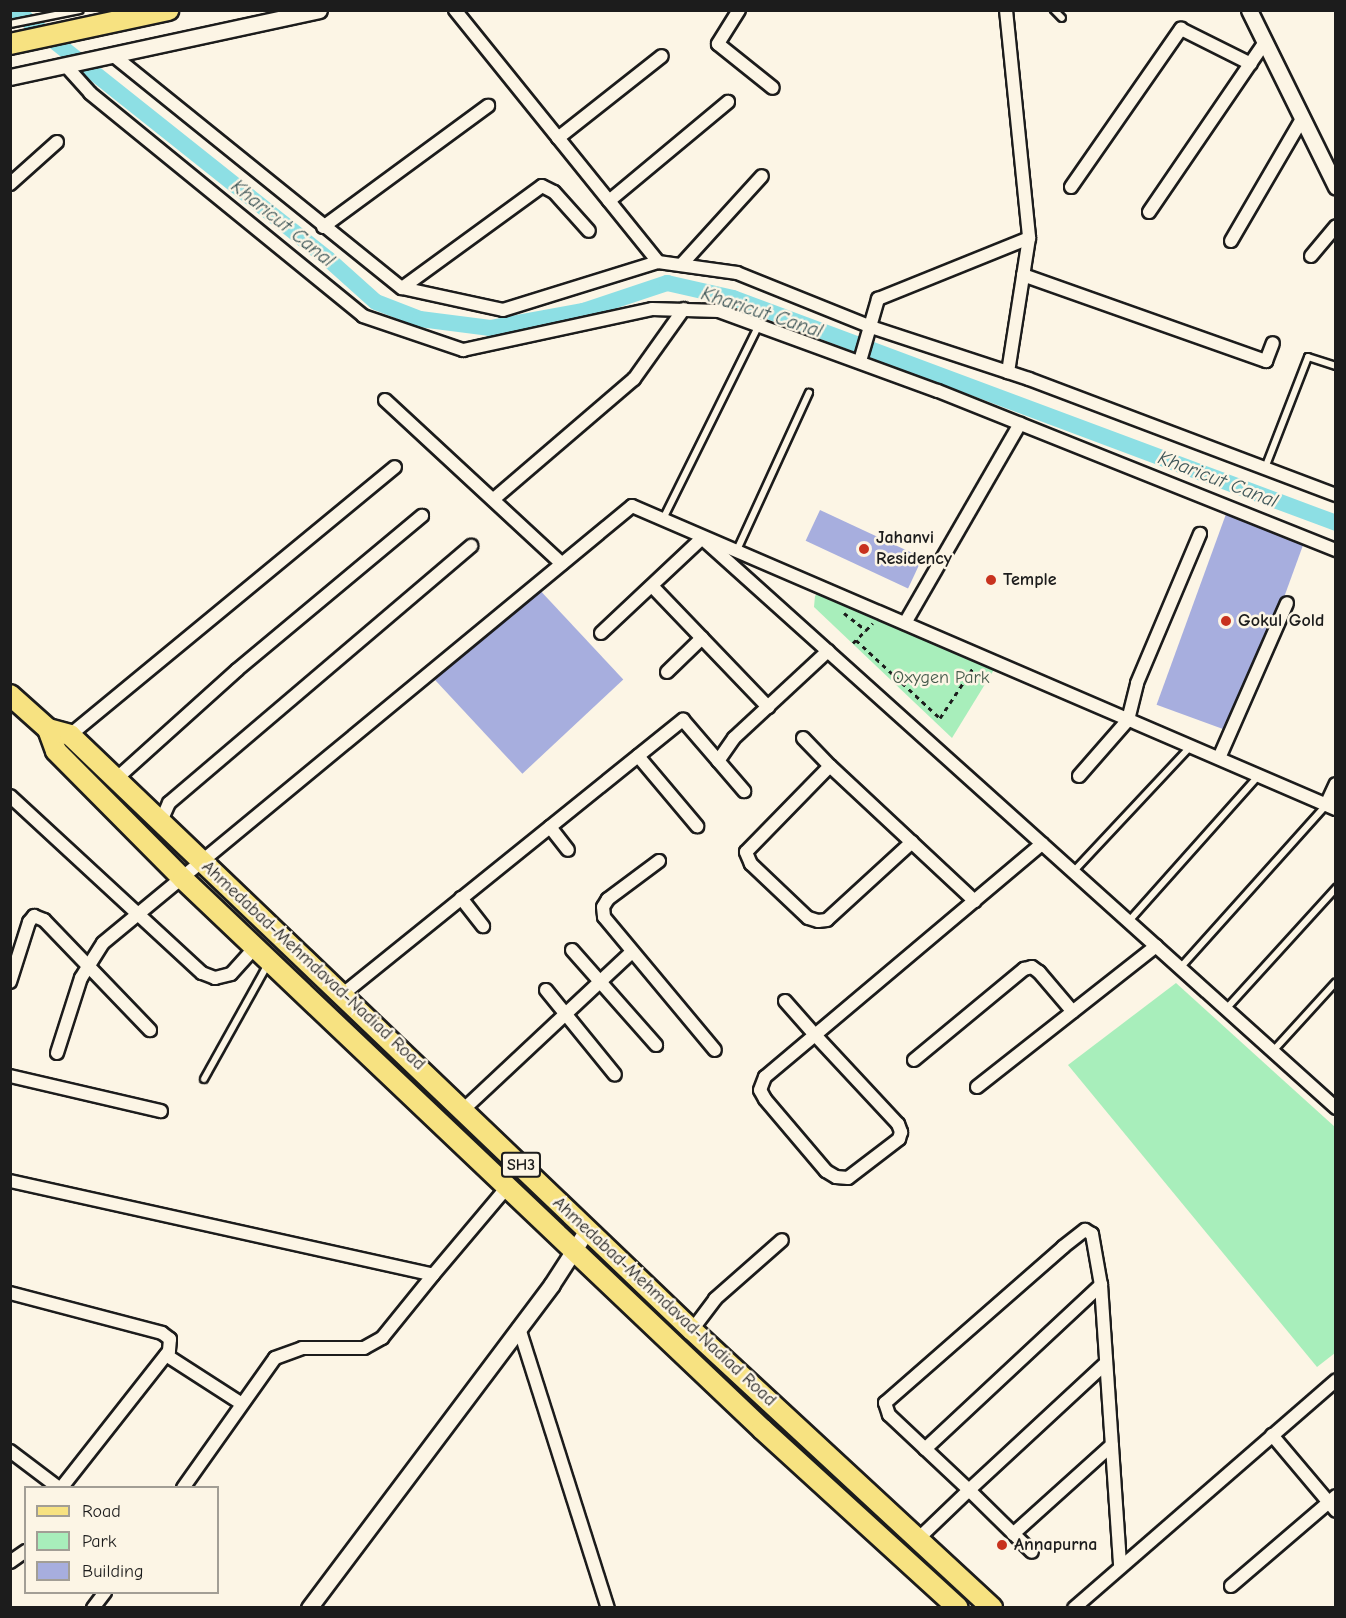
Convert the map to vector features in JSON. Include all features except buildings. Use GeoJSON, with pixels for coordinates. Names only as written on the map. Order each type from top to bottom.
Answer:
{"type":"FeatureCollection","features":[{"type":"Feature","properties":{"kind":"main road"},"geometry":{"type":"LineString","coordinates":[[10,44],[85,19],[168,10]]}},
{"type":"Feature","properties":{"kind":"main road"},"geometry":{"type":"LineString","coordinates":[[11,698],[48,729],[56,751],[183,879],[507,1187],[958,1608]]}},
{"type":"Feature","properties":{"kind":"main road","name":"Ahmedabad-Mehmdavad-Nadiad Road"},"geometry":{"type":"LineString","coordinates":[[48,729],[70,735],[344,994],[692,1330],[992,1608]]}},
{"type":"Feature","properties":{"kind":"street"},"geometry":{"type":"LineString","coordinates":[[10,77],[319,10]]}},
{"type":"Feature","properties":{"kind":"street"},"geometry":{"type":"LineString","coordinates":[[455,10],[658,262]]}},
{"type":"Feature","properties":{"kind":"street"},"geometry":{"type":"LineString","coordinates":[[739,10],[718,44],[773,88]]}},
{"type":"Feature","properties":{"kind":"street"},"geometry":{"type":"LineString","coordinates":[[1006,10],[1029,238],[1008,372]]}},
{"type":"Feature","properties":{"kind":"street"},"geometry":{"type":"LineString","coordinates":[[1250,10],[1335,187]]}},
{"type":"Feature","properties":{"kind":"street"},"geometry":{"type":"LineString","coordinates":[[1071,187],[1181,29],[1251,64]]}},
{"type":"Feature","properties":{"kind":"street"},"geometry":{"type":"LineString","coordinates":[[1149,212],[1265,42]]}},
{"type":"Feature","properties":{"kind":"street"},"geometry":{"type":"LineString","coordinates":[[114,56],[323,227],[402,288],[504,310],[658,262],[737,273],[871,327],[1008,372],[1335,495]]}},
{"type":"Feature","properties":{"kind":"street"},"geometry":{"type":"LineString","coordinates":[[558,138],[662,56]]}},
{"type":"Feature","properties":{"kind":"street"},"geometry":{"type":"LineString","coordinates":[[66,66],[90,93],[363,316],[463,350],[652,309],[719,311],[860,361],[1335,550]]}},
{"type":"Feature","properties":{"kind":"street"},"geometry":{"type":"LineString","coordinates":[[609,201],[728,102]]}},
{"type":"Feature","properties":{"kind":"street"},"geometry":{"type":"LineString","coordinates":[[323,227],[488,106]]}},
{"type":"Feature","properties":{"kind":"street"},"geometry":{"type":"LineString","coordinates":[[1231,241],[1302,119]]}},
{"type":"Feature","properties":{"kind":"street"},"geometry":{"type":"LineString","coordinates":[[10,184],[57,142]]}},
{"type":"Feature","properties":{"kind":"street"},"geometry":{"type":"LineString","coordinates":[[681,265],[762,176]]}},
{"type":"Feature","properties":{"kind":"street"},"geometry":{"type":"LineString","coordinates":[[402,288],[542,186],[554,192],[589,231]]}},
{"type":"Feature","properties":{"kind":"street"},"geometry":{"type":"LineString","coordinates":[[1311,256],[1335,226]]}},
{"type":"Feature","properties":{"kind":"street"},"geometry":{"type":"LineString","coordinates":[[860,361],[878,299],[1029,238]]}},
{"type":"Feature","properties":{"kind":"street"},"geometry":{"type":"LineString","coordinates":[[1023,275],[1266,362],[1273,343]]}},
{"type":"Feature","properties":{"kind":"street"},"geometry":{"type":"LineString","coordinates":[[495,498],[634,379],[684,309]]}},
{"type":"Feature","properties":{"kind":"street"},"geometry":{"type":"LineString","coordinates":[[385,400],[495,498],[562,564]]}},
{"type":"Feature","properties":{"kind":"street"},"geometry":{"type":"LineString","coordinates":[[905,623],[1020,424]]}},
{"type":"Feature","properties":{"kind":"street"},"geometry":{"type":"LineString","coordinates":[[70,735],[395,467]]}},
{"type":"Feature","properties":{"kind":"street"},"geometry":{"type":"LineString","coordinates":[[57,1053],[87,965],[103,943],[203,863],[632,506],[1128,720],[1260,774],[1331,807],[1335,784]]}},
{"type":"Feature","properties":{"kind":"street"},"geometry":{"type":"LineString","coordinates":[[116,779],[237,670],[422,516]]}},
{"type":"Feature","properties":{"kind":"street"},"geometry":{"type":"LineString","coordinates":[[1079,776],[1128,720],[1137,683],[1200,534]]}},
{"type":"Feature","properties":{"kind":"street"},"geometry":{"type":"LineString","coordinates":[[601,633],[652,586],[699,536]]}},
{"type":"Feature","properties":{"kind":"street"},"geometry":{"type":"LineString","coordinates":[[699,536],[1335,1107]]}},
{"type":"Feature","properties":{"kind":"street"},"geometry":{"type":"LineString","coordinates":[[160,821],[170,803],[471,546]]}},
{"type":"Feature","properties":{"kind":"street"},"geometry":{"type":"LineString","coordinates":[[652,586],[768,706]]}},
{"type":"Feature","properties":{"kind":"street"},"geometry":{"type":"LineString","coordinates":[[1219,758],[1287,603]]}},
{"type":"Feature","properties":{"kind":"street"},"geometry":{"type":"LineString","coordinates":[[667,672],[702,638]]}},
{"type":"Feature","properties":{"kind":"street"},"geometry":{"type":"LineString","coordinates":[[718,761],[734,738],[828,651]]}},
{"type":"Feature","properties":{"kind":"street"},"geometry":{"type":"LineString","coordinates":[[344,994],[683,720],[744,791]]}},
{"type":"Feature","properties":{"kind":"street"},"geometry":{"type":"LineString","coordinates":[[803,738],[975,901]]}},
{"type":"Feature","properties":{"kind":"street"},"geometry":{"type":"LineString","coordinates":[[638,756],[697,826]]}},
{"type":"Feature","properties":{"kind":"street"},"geometry":{"type":"LineString","coordinates":[[830,766],[746,852],[750,864],[799,910],[808,918],[827,920],[912,842]]}},
{"type":"Feature","properties":{"kind":"street"},"geometry":{"type":"LineString","coordinates":[[10,796],[202,973],[215,978],[231,974],[255,947]]}},
{"type":"Feature","properties":{"kind":"street"},"geometry":{"type":"LineString","coordinates":[[550,827],[568,850]]}},
{"type":"Feature","properties":{"kind":"street"},"geometry":{"type":"LineString","coordinates":[[785,1001],[815,1035],[902,1132],[899,1139],[848,1178],[836,1177],[826,1171],[760,1090],[765,1077],[815,1035],[975,901],[1042,844]]}},
{"type":"Feature","properties":{"kind":"street"},"geometry":{"type":"LineString","coordinates":[[659,861],[603,908],[604,916],[715,1050]]}},
{"type":"Feature","properties":{"kind":"street"},"geometry":{"type":"LineString","coordinates":[[461,898],[483,926]]}},
{"type":"Feature","properties":{"kind":"street"},"geometry":{"type":"LineString","coordinates":[[10,982],[29,922],[34,916],[44,920],[150,1030]]}},
{"type":"Feature","properties":{"kind":"street"},"geometry":{"type":"LineString","coordinates":[[977,1087],[1156,946]]}},
{"type":"Feature","properties":{"kind":"street"},"geometry":{"type":"LineString","coordinates":[[572,950],[656,1045]]}},
{"type":"Feature","properties":{"kind":"street"},"geometry":{"type":"LineString","coordinates":[[464,1109],[632,952]]}},
{"type":"Feature","properties":{"kind":"street"},"geometry":{"type":"LineString","coordinates":[[914,1060],[1024,969],[1032,967],[1039,972],[1073,1012]]}},
{"type":"Feature","properties":{"kind":"street"},"geometry":{"type":"LineString","coordinates":[[546,990],[615,1075]]}},
{"type":"Feature","properties":{"kind":"street"},"geometry":{"type":"LineString","coordinates":[[10,1076],[161,1111]]}},
{"type":"Feature","properties":{"kind":"street"},"geometry":{"type":"LineString","coordinates":[[10,1181],[433,1275]]}},
{"type":"Feature","properties":{"kind":"street"},"geometry":{"type":"LineString","coordinates":[[184,1486],[275,1358],[288,1350],[364,1348],[382,1338],[507,1187]]}},
{"type":"Feature","properties":{"kind":"street"},"geometry":{"type":"LineString","coordinates":[[309,1608],[519,1328],[587,1230]]}},
{"type":"Feature","properties":{"kind":"street"},"geometry":{"type":"LineString","coordinates":[[1032,1552],[889,1415],[885,1403],[897,1389],[1085,1230],[1092,1234],[1101,1285],[1120,1565]]}},
{"type":"Feature","properties":{"kind":"street"},"geometry":{"type":"LineString","coordinates":[[692,1330],[715,1299],[782,1240]]}},
{"type":"Feature","properties":{"kind":"street"},"geometry":{"type":"LineString","coordinates":[[925,1449],[1101,1285]]}},
{"type":"Feature","properties":{"kind":"street"},"geometry":{"type":"LineString","coordinates":[[10,1293],[162,1333],[170,1339],[166,1355],[62,1486]]}},
{"type":"Feature","properties":{"kind":"street"},"geometry":{"type":"LineString","coordinates":[[519,1328],[608,1608]]}},
{"type":"Feature","properties":{"kind":"street"},"geometry":{"type":"LineString","coordinates":[[166,1355],[242,1404]]}},
{"type":"Feature","properties":{"kind":"street"},"geometry":{"type":"LineString","coordinates":[[919,1538],[1106,1363]]}},
{"type":"Feature","properties":{"kind":"street"},"geometry":{"type":"LineString","coordinates":[[1074,1608],[1120,1565],[1335,1380]]}},
{"type":"Feature","properties":{"kind":"street"},"geometry":{"type":"LineString","coordinates":[[1231,1586],[1333,1503],[1272,1435]]}},
{"type":"Feature","properties":{"kind":"street"},"geometry":{"type":"LineString","coordinates":[[1013,1533],[1112,1445]]}},
{"type":"Feature","properties":{"kind":"street"},"geometry":{"type":"LineString","coordinates":[[10,1450],[57,1486]]}},
{"type":"Feature","properties":{"kind":"street"},"geometry":{"type":"LineString","coordinates":[[10,1562],[24,1552]]}},
{"type":"Feature","properties":{"kind":"street"},"geometry":{"type":"LineString","coordinates":[[93,1608],[104,1594]]}},
{"type":"Feature","properties":{"kind":"lane"},"geometry":{"type":"LineString","coordinates":[[1054,10],[1062,18]]}},
{"type":"Feature","properties":{"kind":"lane"},"geometry":{"type":"LineString","coordinates":[[10,24],[63,14],[85,19]]}},
{"type":"Feature","properties":{"kind":"lane"},"geometry":{"type":"LineString","coordinates":[[663,519],[760,324]]}},
{"type":"Feature","properties":{"kind":"lane"},"geometry":{"type":"LineString","coordinates":[[1265,469],[1308,357],[1335,366]]}},
{"type":"Feature","properties":{"kind":"lane"},"geometry":{"type":"LineString","coordinates":[[737,550],[809,393]]}},
{"type":"Feature","properties":{"kind":"lane"},"geometry":{"type":"LineString","coordinates":[[1073,872],[1191,746]]}},
{"type":"Feature","properties":{"kind":"lane"},"geometry":{"type":"LineString","coordinates":[[1129,922],[1260,774]]}},
{"type":"Feature","properties":{"kind":"lane"},"geometry":{"type":"LineString","coordinates":[[1180,968],[1331,807]]}},
{"type":"Feature","properties":{"kind":"lane"},"geometry":{"type":"LineString","coordinates":[[1226,1009],[1335,888]]}},
{"type":"Feature","properties":{"kind":"lane"},"geometry":{"type":"LineString","coordinates":[[204,1079],[270,961]]}},
{"type":"Feature","properties":{"kind":"lane"},"geometry":{"type":"LineString","coordinates":[[1273,1051],[1335,982]]}},
{"type":"Feature","properties":{"kind":"path"},"geometry":{"type":"LineString","coordinates":[[836,607],[866,630],[854,642],[939,718],[976,663]]}},
{"type":"Feature","properties":{"kind":"green space","name":"Oxygen Park"},"geometry":{"type":"Polygon","coordinates":[[[823,588],[998,663],[952,738],[814,607],[815,596],[823,588]]]}},
{"type":"Feature","properties":{"kind":"green space"},"geometry":{"type":"Polygon","coordinates":[[[1176,983],[1335,1127],[1335,1353],[1317,1367],[1068,1065],[1176,983]]]}},
{"type":"Feature","properties":{"kind":"waterway","name":"Kharicut Canal"},"geometry":{"type":"LineString","coordinates":[[15,10],[328,259],[376,302],[420,319],[490,328],[583,311],[667,283],[733,298],[1336,523]]}},
{"type":"Feature","properties":{"kind":"place","name":"Jahanvi Residency"},"geometry":{"type":"Point","coordinates":[864,549]}},
{"type":"Feature","properties":{"kind":"place","name":"Temple"},"geometry":{"type":"Point","coordinates":[991,580]}},
{"type":"Feature","properties":{"kind":"place","name":"Gokul Gold"},"geometry":{"type":"Point","coordinates":[1226,621]}},
{"type":"Feature","properties":{"kind":"place","name":"Annapurna"},"geometry":{"type":"Point","coordinates":[1002,1545]}}]}
